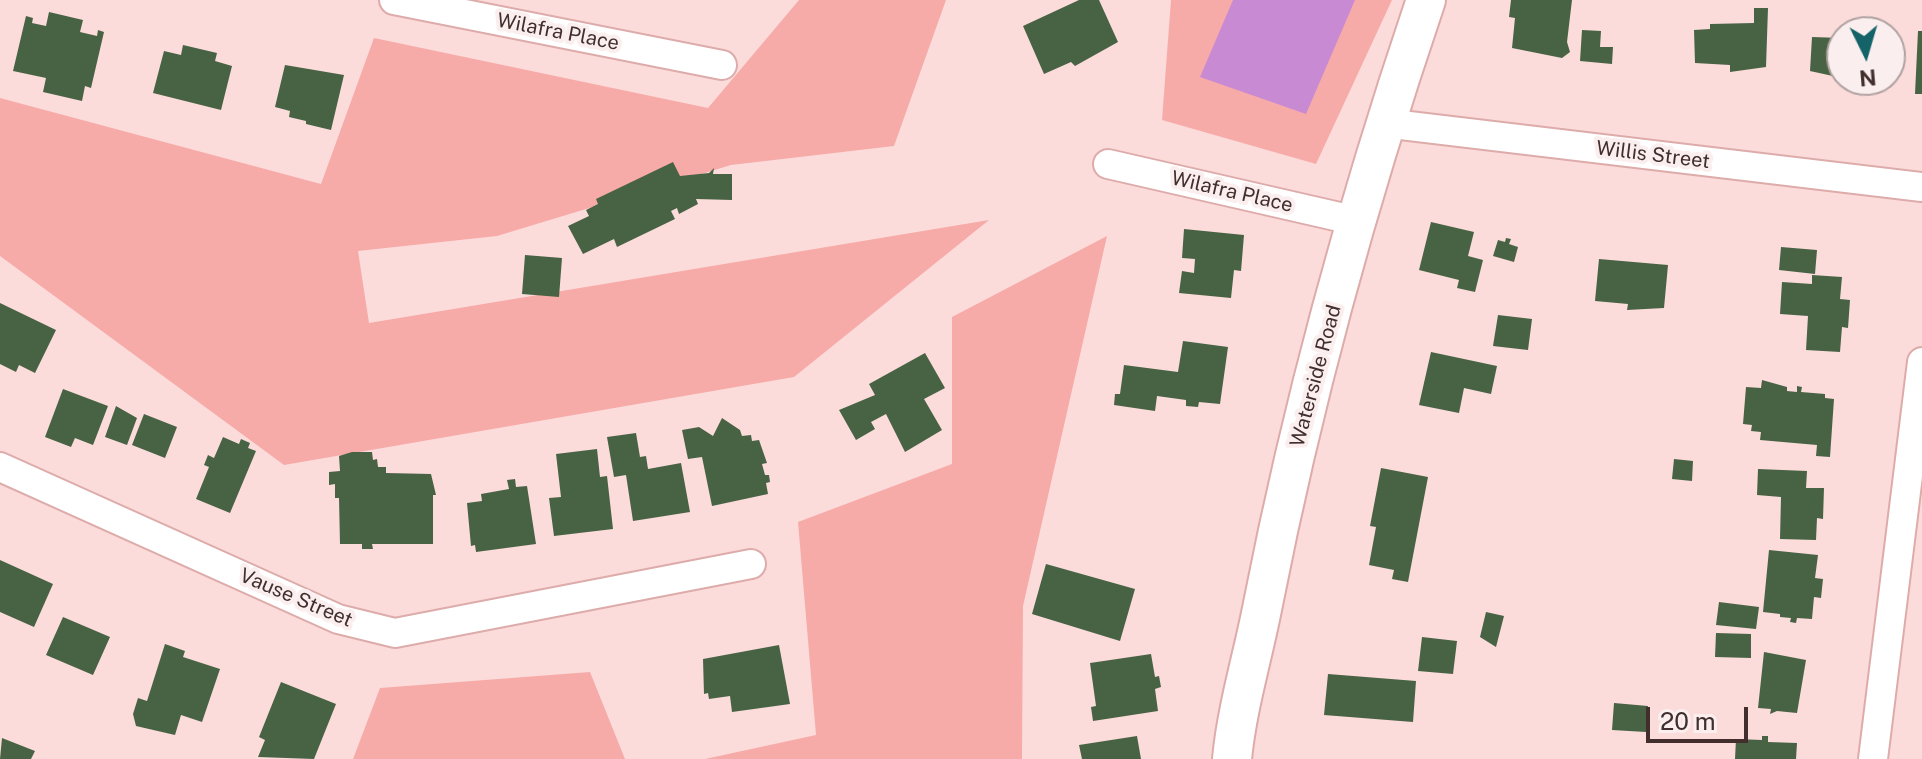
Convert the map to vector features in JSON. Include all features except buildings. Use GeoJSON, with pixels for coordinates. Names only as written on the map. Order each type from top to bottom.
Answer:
{"type":"FeatureCollection","features":[{"type":"Feature","properties":{"kind":"main road","name":"Waterside Road"},"geometry":{"type":"LineString","coordinates":[[1232,759],[1235,724],[1250,670],[1283,504],[1384,123],[1426,0]]}},
{"type":"Feature","properties":{"kind":"street","name":"Wilafra Place"},"geometry":{"type":"LineString","coordinates":[[394,0],[722,65]]}},
{"type":"Feature","properties":{"kind":"street","name":"Willis Street"},"geometry":{"type":"LineString","coordinates":[[1384,123],[1922,187]]}},
{"type":"Feature","properties":{"kind":"street","name":"Wilafra Place"},"geometry":{"type":"LineString","coordinates":[[1108,164],[1357,221]]}},
{"type":"Feature","properties":{"kind":"street"},"geometry":{"type":"LineString","coordinates":[[1873,759],[1922,362]]}},
{"type":"Feature","properties":{"kind":"street","name":"Vause Street"},"geometry":{"type":"LineString","coordinates":[[0,467],[338,619],[395,633],[751,564]]}},
{"type":"Feature","properties":{"kind":"shaded area"},"geometry":{"type":"Polygon","coordinates":[[[799,0],[946,0],[894,146],[731,165],[497,236],[358,251],[369,323],[989,220],[794,377],[284,465],[0,256],[0,98],[321,184],[374,38],[708,108],[799,0]]]}},
{"type":"Feature","properties":{"kind":"shaded area"},"geometry":{"type":"Polygon","coordinates":[[[1171,0],[1392,0],[1316,164],[1162,120],[1171,0]]]}},
{"type":"Feature","properties":{"kind":"shaded area"},"geometry":{"type":"Polygon","coordinates":[[[1233,0],[1355,0],[1306,114],[1200,77],[1233,0]]]}},
{"type":"Feature","properties":{"kind":"shaded area"},"geometry":{"type":"Polygon","coordinates":[[[1107,236],[1023,606],[1022,759],[705,759],[816,735],[798,522],[952,464],[952,317],[1107,236]]]}},
{"type":"Feature","properties":{"kind":"shaded area"},"geometry":{"type":"Polygon","coordinates":[[[590,672],[625,759],[353,759],[380,688],[590,672]]]}}]}
